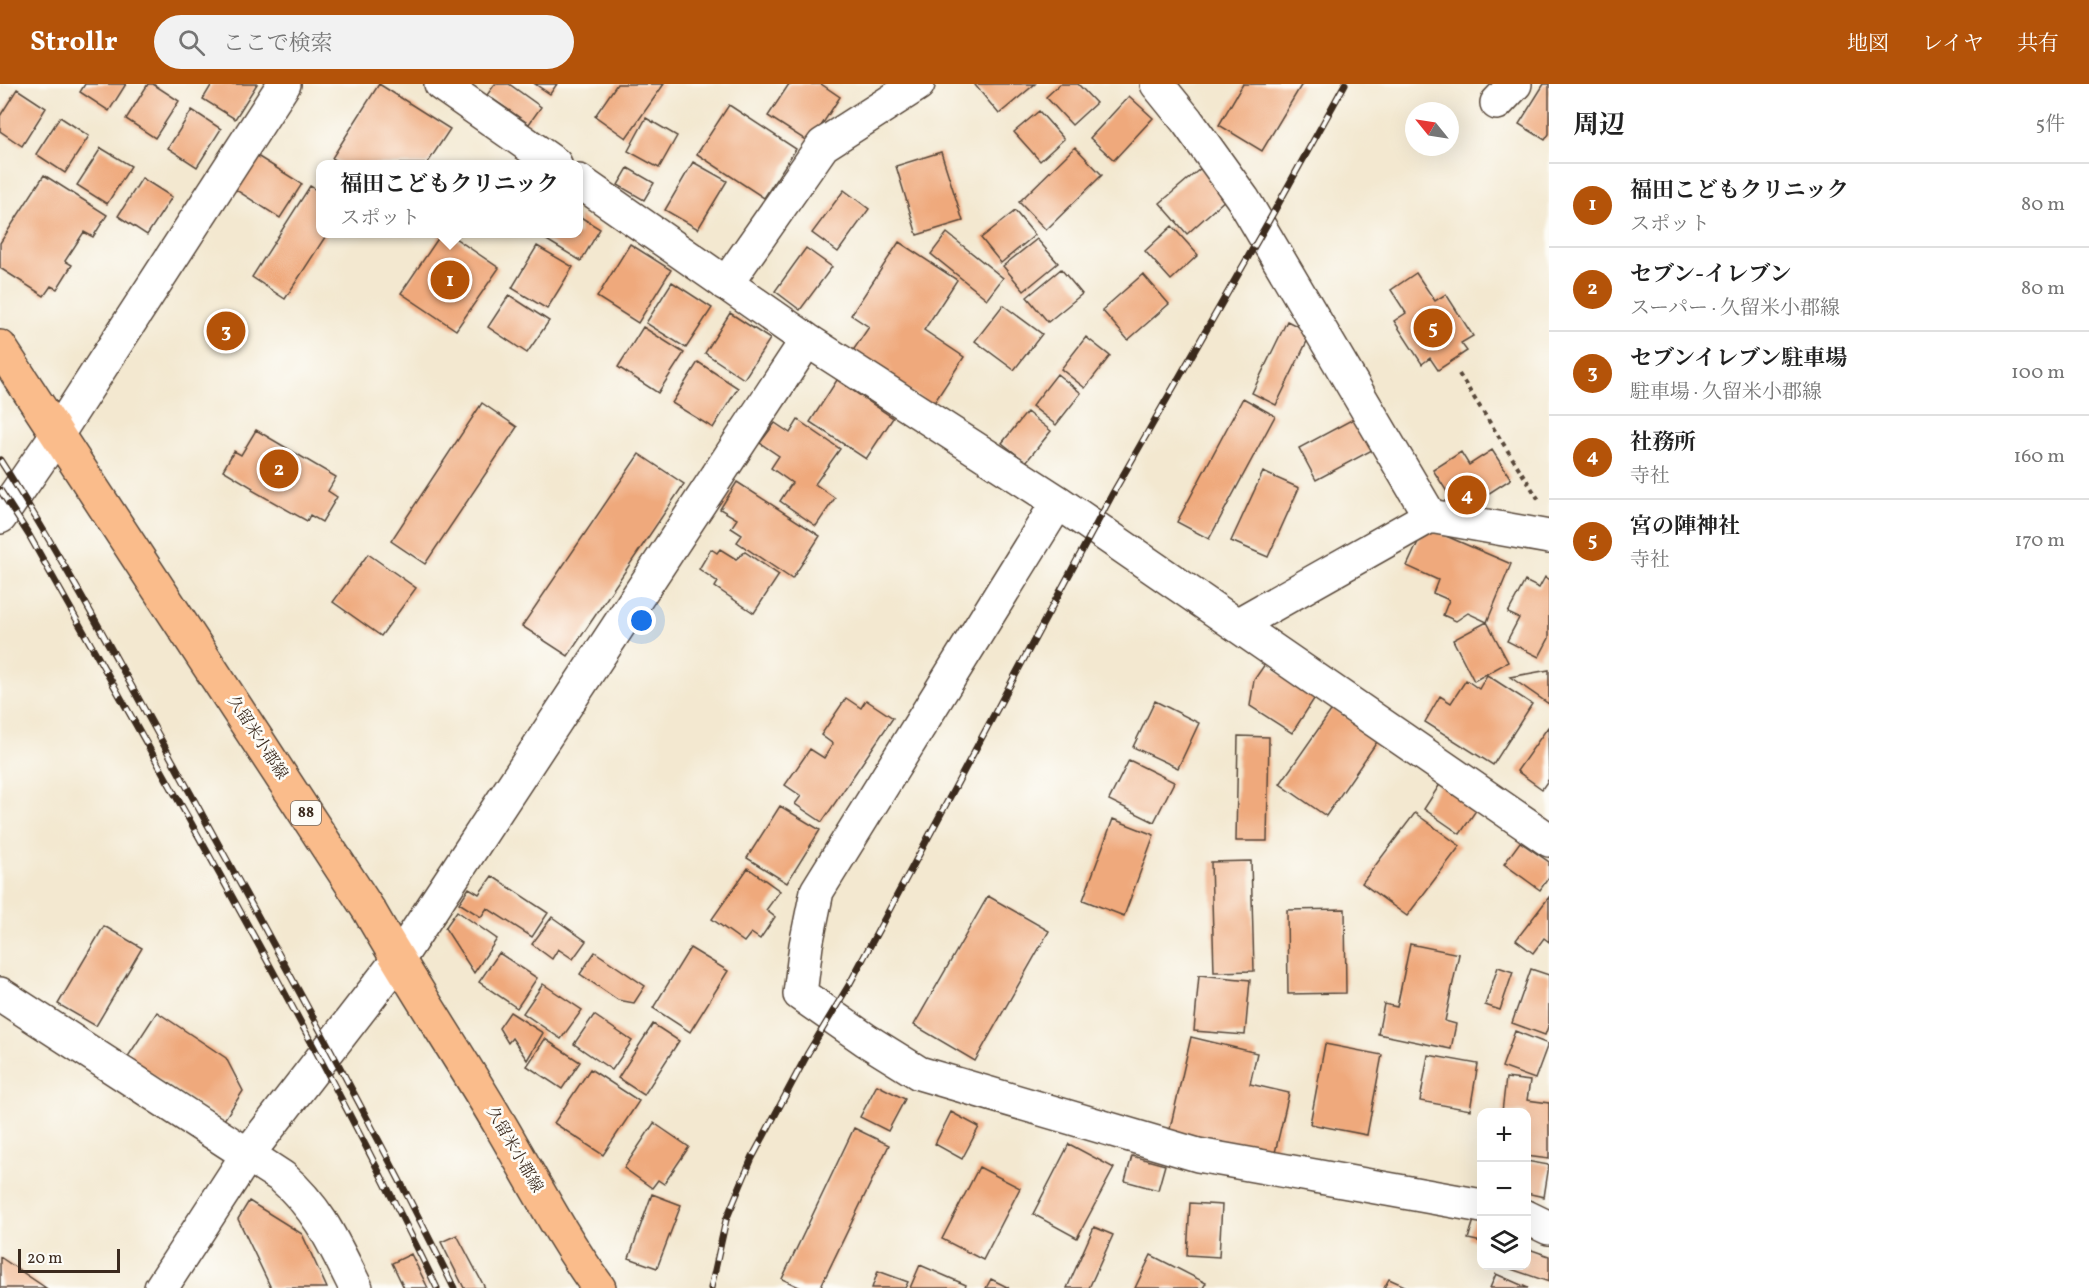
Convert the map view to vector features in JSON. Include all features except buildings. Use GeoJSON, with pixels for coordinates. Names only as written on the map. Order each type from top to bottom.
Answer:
{"type":"FeatureCollection","features":[{"type":"Feature","properties":{"kind":"main road","name":"久留米小郡線"},"geometry":{"type":"LineString","coordinates":[[0,347],[370,912],[576,1254],[599,1288]]}},
{"type":"Feature","properties":{"kind":"street"},"geometry":{"type":"LineString","coordinates":[[0,517],[58,433],[284,84]]}},
{"type":"Feature","properties":{"kind":"street"},"geometry":{"type":"LineString","coordinates":[[441,84],[548,160]]}},
{"type":"Feature","properties":{"kind":"street"},"geometry":{"type":"LineString","coordinates":[[726,284],[823,145],[918,84]]}},
{"type":"Feature","properties":{"kind":"street"},"geometry":{"type":"LineString","coordinates":[[1157,84],[1187,121],[1243,199],[1430,516]]}},
{"type":"Feature","properties":{"kind":"street"},"geometry":{"type":"LineString","coordinates":[[583,184],[807,340],[1058,502],[1549,840]]}},
{"type":"Feature","properties":{"kind":"street"},"geometry":{"type":"LineString","coordinates":[[161,1288],[248,1154],[398,960],[807,340]]}},
{"type":"Feature","properties":{"kind":"street"},"geometry":{"type":"LineString","coordinates":[[1058,502],[817,891],[806,945],[800,993],[866,1041],[919,1073],[1198,1155],[1477,1205]]}},
{"type":"Feature","properties":{"kind":"street"},"geometry":{"type":"LineString","coordinates":[[1237,626],[1430,516],[1546,522]]}},
{"type":"Feature","properties":{"kind":"street"},"geometry":{"type":"LineString","coordinates":[[0,994],[282,1177],[302,1195],[326,1227],[356,1288]]}},
{"type":"Feature","properties":{"kind":"street"},"geometry":{"type":"LineString","coordinates":[[1531,1219],[1549,1228]]}},
{"type":"Feature","properties":{"kind":"path"},"geometry":{"type":"LineString","coordinates":[[1459,374],[1546,522]]}},
{"type":"Feature","properties":{"kind":"railway"},"geometry":{"type":"LineString","coordinates":[[711,1288],[726,1220],[752,1158],[808,1053],[849,985],[1113,493],[1345,84]]}},
{"type":"Feature","properties":{"kind":"railway"},"geometry":{"type":"LineString","coordinates":[[0,460],[123,670],[359,1103],[454,1288]]}},
{"type":"Feature","properties":{"kind":"railway"},"geometry":{"type":"LineString","coordinates":[[0,490],[29,535],[290,1002],[437,1288]]}},
{"type":"Feature","properties":{"kind":"place","name":"福田こどもクリニック"},"geometry":{"type":"Point","coordinates":[450,280]}},
{"type":"Feature","properties":{"kind":"place","name":"宮の陣神社"},"geometry":{"type":"Point","coordinates":[1433,328]}},
{"type":"Feature","properties":{"kind":"place","name":"セブンイレブン駐車場"},"geometry":{"type":"Point","coordinates":[226,331]}},
{"type":"Feature","properties":{"kind":"place","name":"セブン-イレブン"},"geometry":{"type":"Point","coordinates":[279,469]}},
{"type":"Feature","properties":{"kind":"place","name":"社務所"},"geometry":{"type":"Point","coordinates":[1467,495]}}]}
